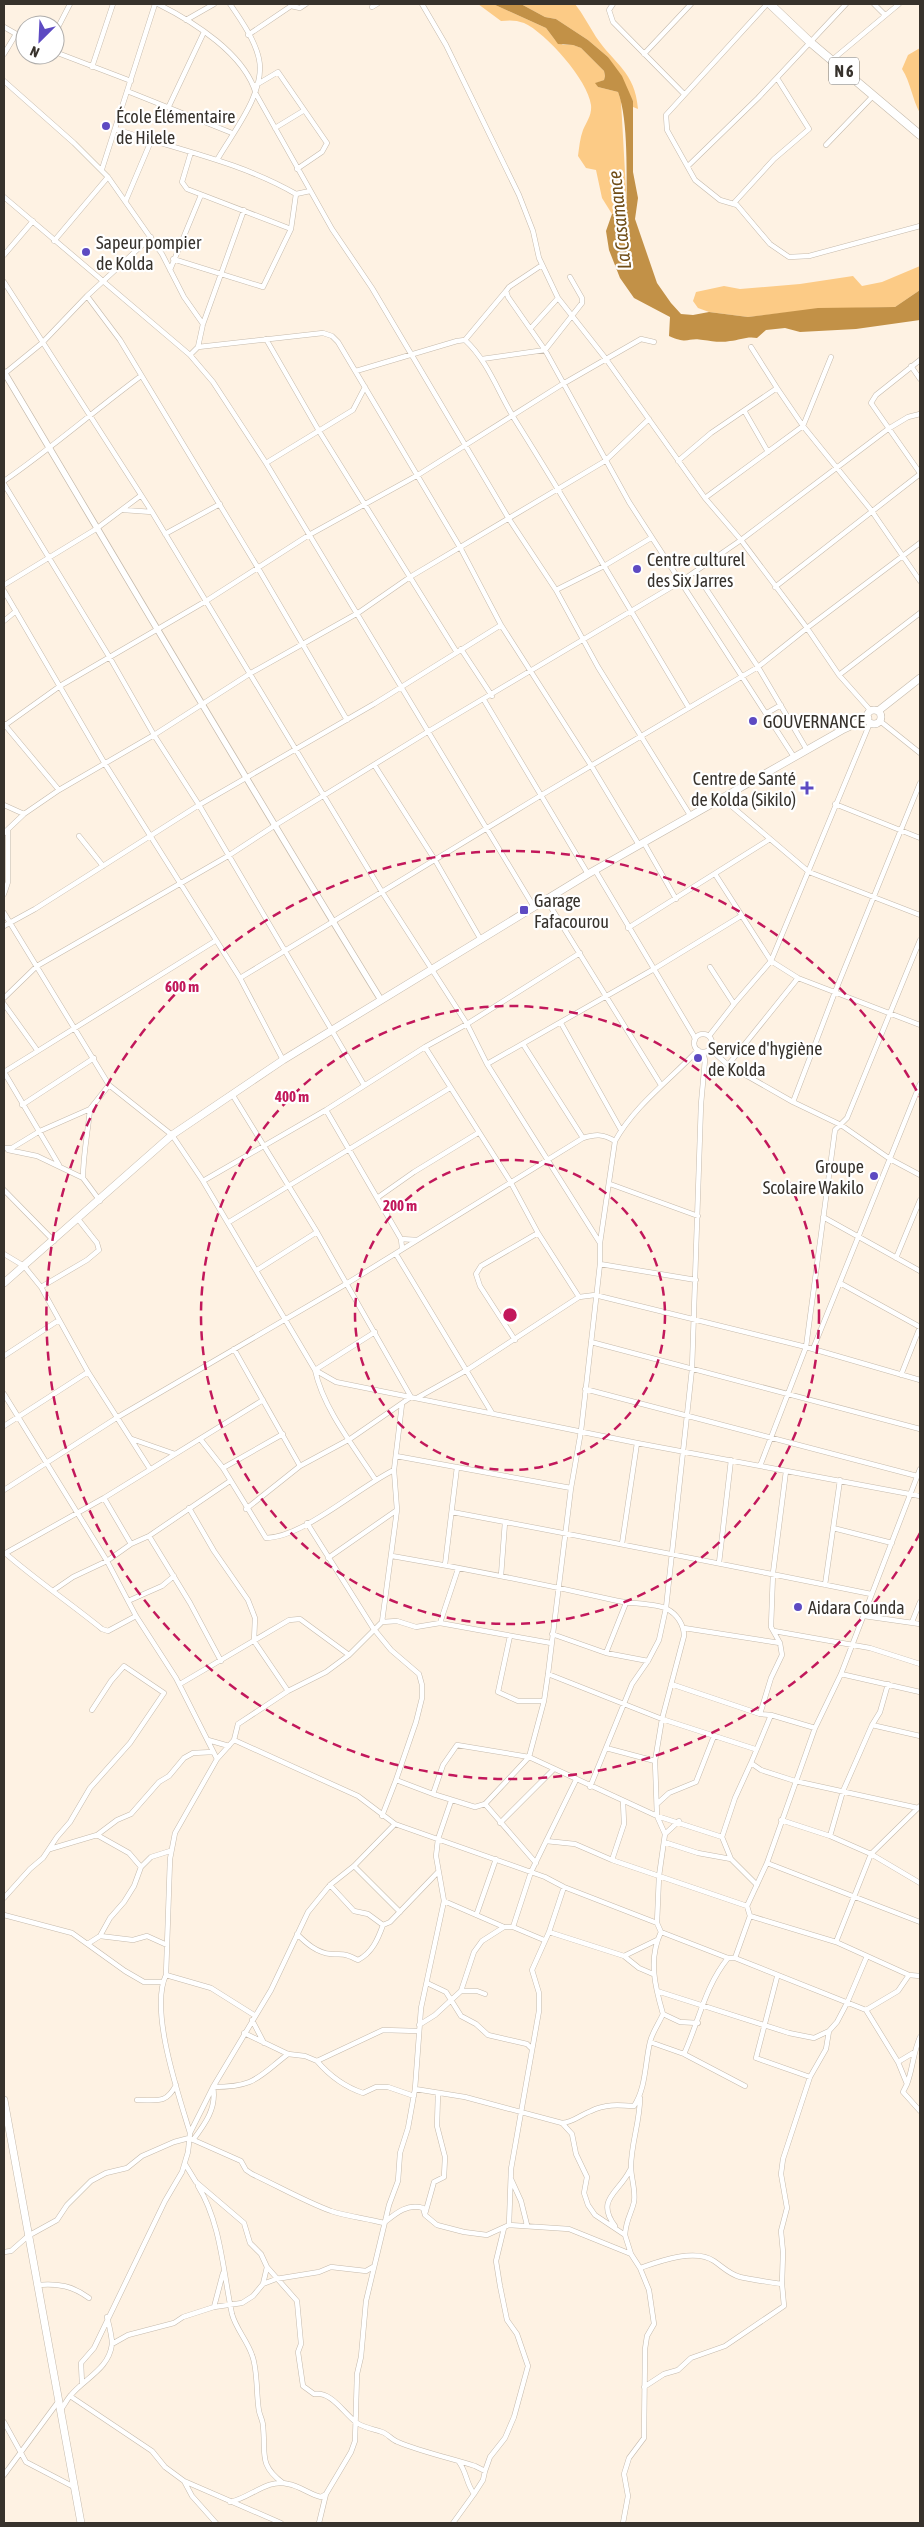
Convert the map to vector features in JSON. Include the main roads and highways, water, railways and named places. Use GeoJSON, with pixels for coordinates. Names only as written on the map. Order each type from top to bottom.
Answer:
{"type":"FeatureCollection","features":[{"type":"Feature","properties":{"kind":"main road","name":"N 6"},"geometry":{"type":"LineString","coordinates":[[769,4],[810,42],[920,135]]}},
{"type":"Feature","properties":{"kind":"main road"},"geometry":{"type":"LineString","coordinates":[[4,1283],[100,1201],[172,1135],[283,1060],[588,874],[844,728],[872,716],[920,678]]}},
{"type":"Feature","properties":{"kind":"main road"},"geometry":{"type":"LineString","coordinates":[[872,716],[876,724],[880,721]]}},
{"type":"Feature","properties":{"kind":"main road"},"geometry":{"type":"LineString","coordinates":[[4,2100],[81,2523]]}},
{"type":"Feature","properties":{"kind":"water","name":"La Casamance"},"geometry":{"type":"Polygon","coordinates":[[[493,4],[521,4],[545,17],[556,19],[588,40],[608,57],[622,76],[633,101],[633,172],[638,198],[635,219],[657,283],[681,314],[693,315],[709,312],[748,317],[818,308],[895,307],[920,290],[920,320],[856,329],[800,332],[785,328],[766,330],[757,338],[723,342],[698,339],[684,340],[669,336],[670,317],[634,298],[620,278],[609,250],[606,231],[612,214],[623,215],[627,209],[624,118],[618,92],[598,87],[595,83],[604,80],[604,71],[581,48],[573,45],[558,44],[546,28],[493,4]]]}},
{"type":"Feature","properties":{"kind":"place","name":"École Élémentaire de Hilele"},"geometry":{"type":"Point","coordinates":[106,126]}},
{"type":"Feature","properties":{"kind":"place","name":"Sapeur pompier de Kolda"},"geometry":{"type":"Point","coordinates":[86,252]}},
{"type":"Feature","properties":{"kind":"place","name":"Centre culturel des Six Jarres"},"geometry":{"type":"Point","coordinates":[637,569]}},
{"type":"Feature","properties":{"kind":"place","name":"GOUVERNANCE"},"geometry":{"type":"Point","coordinates":[753,721]}},
{"type":"Feature","properties":{"kind":"place","name":"Centre de Santé de Kolda (Sikilo)"},"geometry":{"type":"Point","coordinates":[807,788]}},
{"type":"Feature","properties":{"kind":"place","name":"Garage Fafacourou"},"geometry":{"type":"Point","coordinates":[524,910]}},
{"type":"Feature","properties":{"kind":"place","name":"Service d'hygiène de Kolda"},"geometry":{"type":"Point","coordinates":[698,1058]}},
{"type":"Feature","properties":{"kind":"place","name":"Groupe Scolaire Wakilo"},"geometry":{"type":"Point","coordinates":[874,1176]}},
{"type":"Feature","properties":{"kind":"place","name":"Aidara Counda"},"geometry":{"type":"Point","coordinates":[798,1607]}}]}
